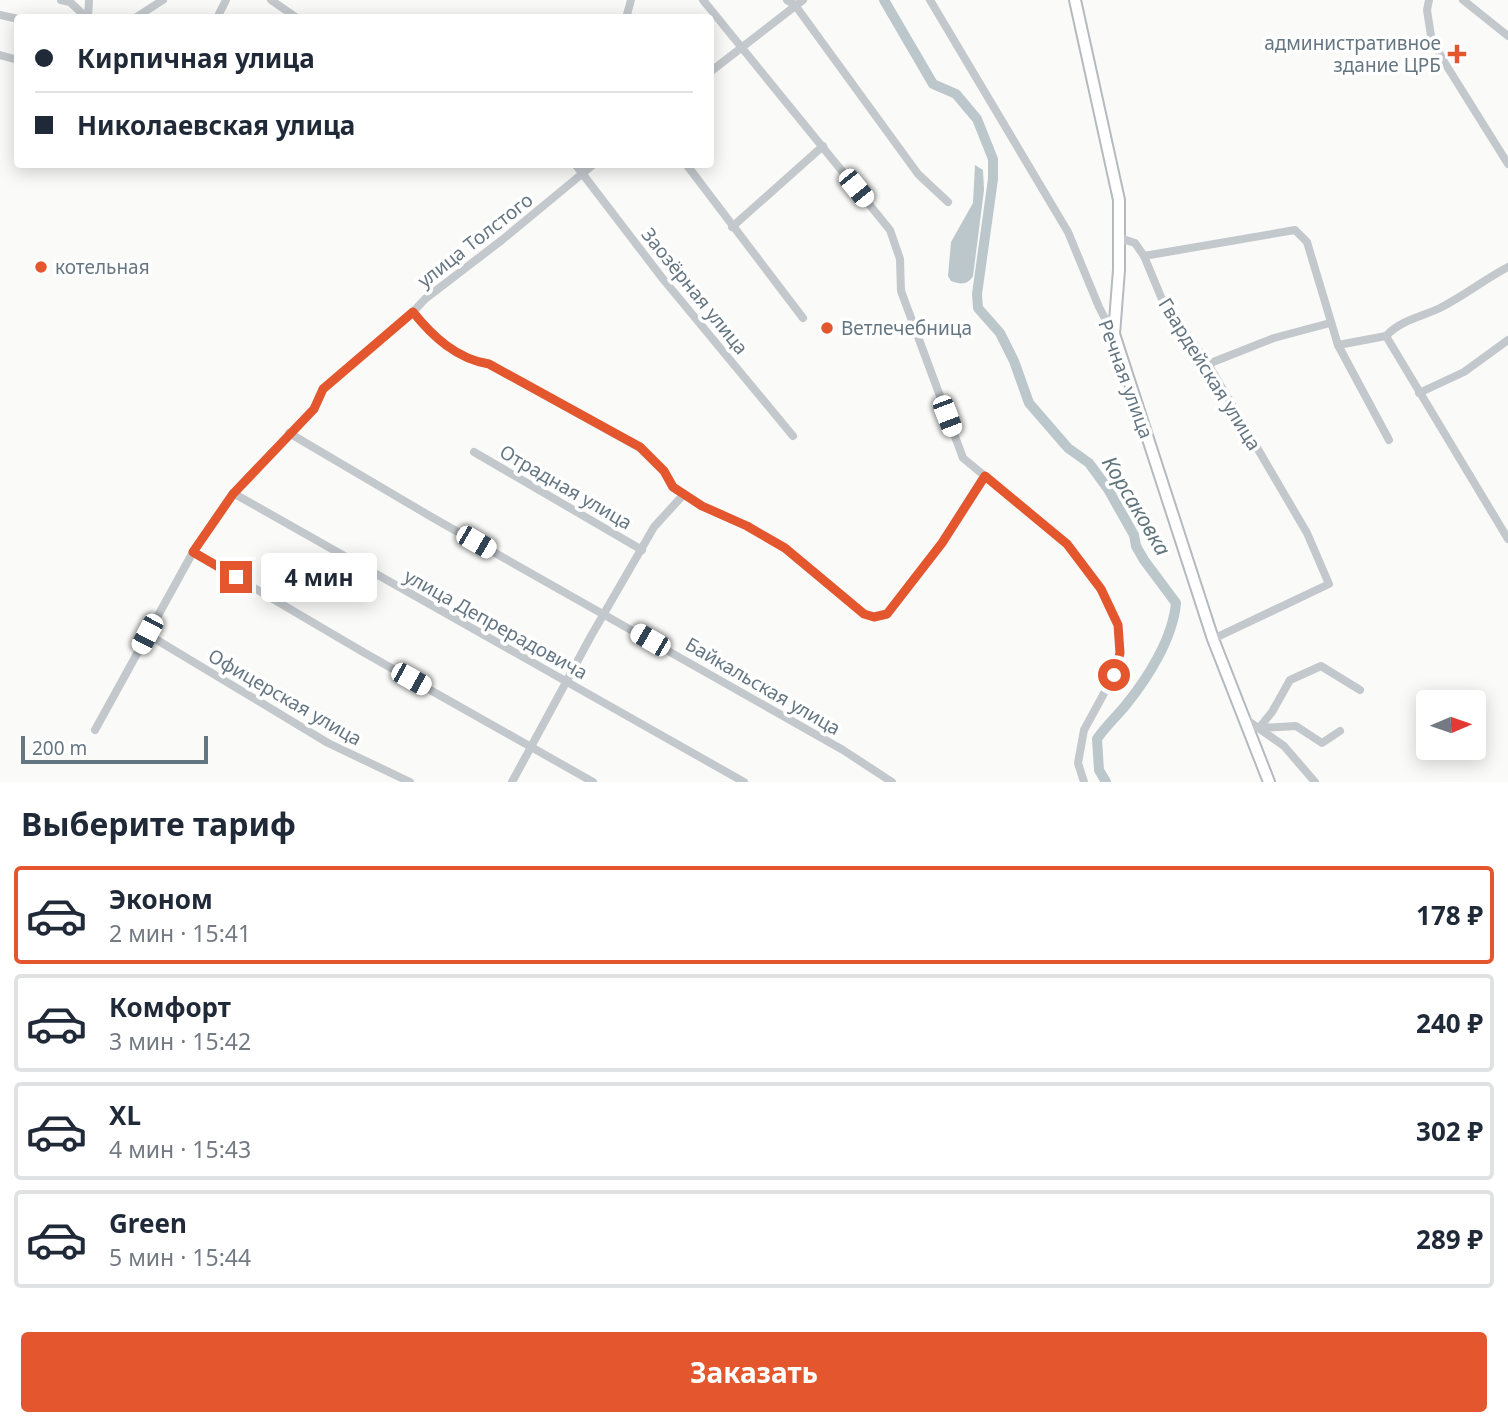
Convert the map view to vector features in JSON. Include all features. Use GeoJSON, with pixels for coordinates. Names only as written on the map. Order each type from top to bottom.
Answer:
{"type":"FeatureCollection","features":[{"type":"Feature","properties":{"kind":"main road"},"geometry":{"type":"LineString","coordinates":[[1075,0],[1119,200],[1120,238],[1114,334]]}},
{"type":"Feature","properties":{"kind":"main road","name":"Речная улица"},"geometry":{"type":"LineString","coordinates":[[1114,334],[1213,639],[1269,782]]}},
{"type":"Feature","properties":{"kind":"street"},"geometry":{"type":"LineString","coordinates":[[61,0],[70,2],[84,14]]}},
{"type":"Feature","properties":{"kind":"street"},"geometry":{"type":"LineString","coordinates":[[141,14],[163,0]]}},
{"type":"Feature","properties":{"kind":"street"},"geometry":{"type":"LineString","coordinates":[[271,0],[291,14]]}},
{"type":"Feature","properties":{"kind":"street"},"geometry":{"type":"LineString","coordinates":[[703,0],[890,230],[900,259],[901,291],[963,458],[1067,544],[1101,589],[1118,625],[1120,653],[1114,675],[1084,730],[1079,763],[1084,782]]}},
{"type":"Feature","properties":{"kind":"street"},"geometry":{"type":"LineString","coordinates":[[714,69],[791,3],[803,0]]}},
{"type":"Feature","properties":{"kind":"street","name":"Речная улица"},"geometry":{"type":"LineString","coordinates":[[930,0],[1068,232],[1099,307],[1114,334]]}},
{"type":"Feature","properties":{"kind":"street"},"geometry":{"type":"LineString","coordinates":[[1429,0],[1427,10],[1431,36],[1508,164]]}},
{"type":"Feature","properties":{"kind":"street"},"geometry":{"type":"LineString","coordinates":[[1463,0],[1508,36]]}},
{"type":"Feature","properties":{"kind":"street"},"geometry":{"type":"LineString","coordinates":[[791,3],[918,174],[948,202]]}},
{"type":"Feature","properties":{"kind":"street"},"geometry":{"type":"LineString","coordinates":[[732,227],[823,146]]}},
{"type":"Feature","properties":{"kind":"street"},"geometry":{"type":"LineString","coordinates":[[689,168],[803,318]]}},
{"type":"Feature","properties":{"kind":"street","name":"улица Толстого"},"geometry":{"type":"LineString","coordinates":[[584,169],[502,240],[425,299],[413,312],[432,336],[473,362],[489,364],[640,447],[664,471],[673,487],[702,506],[747,526],[785,548],[864,614],[874,617],[887,614],[942,543],[985,476]]}},
{"type":"Feature","properties":{"kind":"street","name":"Заозёрная улица"},"geometry":{"type":"LineString","coordinates":[[584,169],[663,279],[793,436]]}},
{"type":"Feature","properties":{"kind":"street"},"geometry":{"type":"LineString","coordinates":[[1120,238],[1135,243],[1144,256],[1295,230],[1307,242],[1338,345],[1389,440]]}},
{"type":"Feature","properties":{"kind":"street","name":"Гвардейская улица"},"geometry":{"type":"LineString","coordinates":[[1144,256],[1161,298],[1208,364],[1307,533],[1329,584],[1213,639]]}},
{"type":"Feature","properties":{"kind":"street"},"geometry":{"type":"LineString","coordinates":[[1338,345],[1386,336],[1393,329],[1420,314],[1437,309],[1508,267]]}},
{"type":"Feature","properties":{"kind":"street"},"geometry":{"type":"LineString","coordinates":[[94,730],[193,552],[233,494],[314,409],[323,389],[413,312]]}},
{"type":"Feature","properties":{"kind":"street"},"geometry":{"type":"LineString","coordinates":[[1208,364],[1274,338],[1330,323]]}},
{"type":"Feature","properties":{"kind":"street"},"geometry":{"type":"LineString","coordinates":[[1386,336],[1508,539]]}},
{"type":"Feature","properties":{"kind":"street"},"geometry":{"type":"LineString","coordinates":[[1419,393],[1464,372],[1508,340]]}},
{"type":"Feature","properties":{"kind":"street","name":"Байкальская улица"},"geometry":{"type":"LineString","coordinates":[[289,433],[843,750],[892,782]]}},
{"type":"Feature","properties":{"kind":"street","name":"Отрадная улица"},"geometry":{"type":"LineString","coordinates":[[474,452],[642,550]]}},
{"type":"Feature","properties":{"kind":"street","name":"улица Депрерадовича"},"geometry":{"type":"LineString","coordinates":[[233,494],[744,782]]}},
{"type":"Feature","properties":{"kind":"street"},"geometry":{"type":"LineString","coordinates":[[512,782],[654,527],[684,494]]}},
{"type":"Feature","properties":{"kind":"street"},"geometry":{"type":"LineString","coordinates":[[193,552],[593,782]]}},
{"type":"Feature","properties":{"kind":"street","name":"Офицерская улица"},"geometry":{"type":"LineString","coordinates":[[147,634],[328,743],[410,782]]}},
{"type":"Feature","properties":{"kind":"street"},"geometry":{"type":"LineString","coordinates":[[1259,728],[1272,712],[1290,680],[1305,671],[1321,666],[1360,690]]}},
{"type":"Feature","properties":{"kind":"street"},"geometry":{"type":"LineString","coordinates":[[1242,716],[1284,746],[1315,782]]}},
{"type":"Feature","properties":{"kind":"street"},"geometry":{"type":"LineString","coordinates":[[1259,728],[1296,726],[1322,743],[1340,731]]}},
{"type":"Feature","properties":{"kind":"shaded area"},"geometry":{"type":"Polygon","coordinates":[[[975,165],[983,170],[984,190],[973,276],[966,283],[960,283],[951,281],[948,276],[951,242],[973,203],[975,165]]]}},
{"type":"Feature","properties":{"kind":"waterway","name":"Корсаковка"},"geometry":{"type":"LineString","coordinates":[[884,0],[933,84],[956,94],[977,119],[993,159],[993,179],[977,294],[978,308],[1000,333],[1014,361],[1029,403],[1068,448],[1089,463],[1108,489],[1134,535],[1136,546],[1144,560],[1176,603],[1165,644],[1150,670],[1134,695],[1097,739],[1099,770],[1106,782]]}},
{"type":"Feature","properties":{"kind":"place","name":"административное здание ЦРБ"},"geometry":{"type":"Point","coordinates":[1457,54]}},
{"type":"Feature","properties":{"kind":"place","name":"котельная"},"geometry":{"type":"Point","coordinates":[41,267]}},
{"type":"Feature","properties":{"kind":"place","name":"Ветлечебница"},"geometry":{"type":"Point","coordinates":[827,328]}},
{"type":"Feature","properties":{"kind":"route"},"geometry":{"type":"LineString","coordinates":[[236,577],[193,552],[233,494],[314,409],[323,389],[413,312],[432,336],[473,362],[489,364],[550,400],[640,447],[664,471],[673,487],[702,506],[747,526],[785,548],[864,614],[874,617],[887,614],[942,543],[985,476],[1067,544],[1101,589],[1118,625],[1120,653],[1114,675]]}}]}
